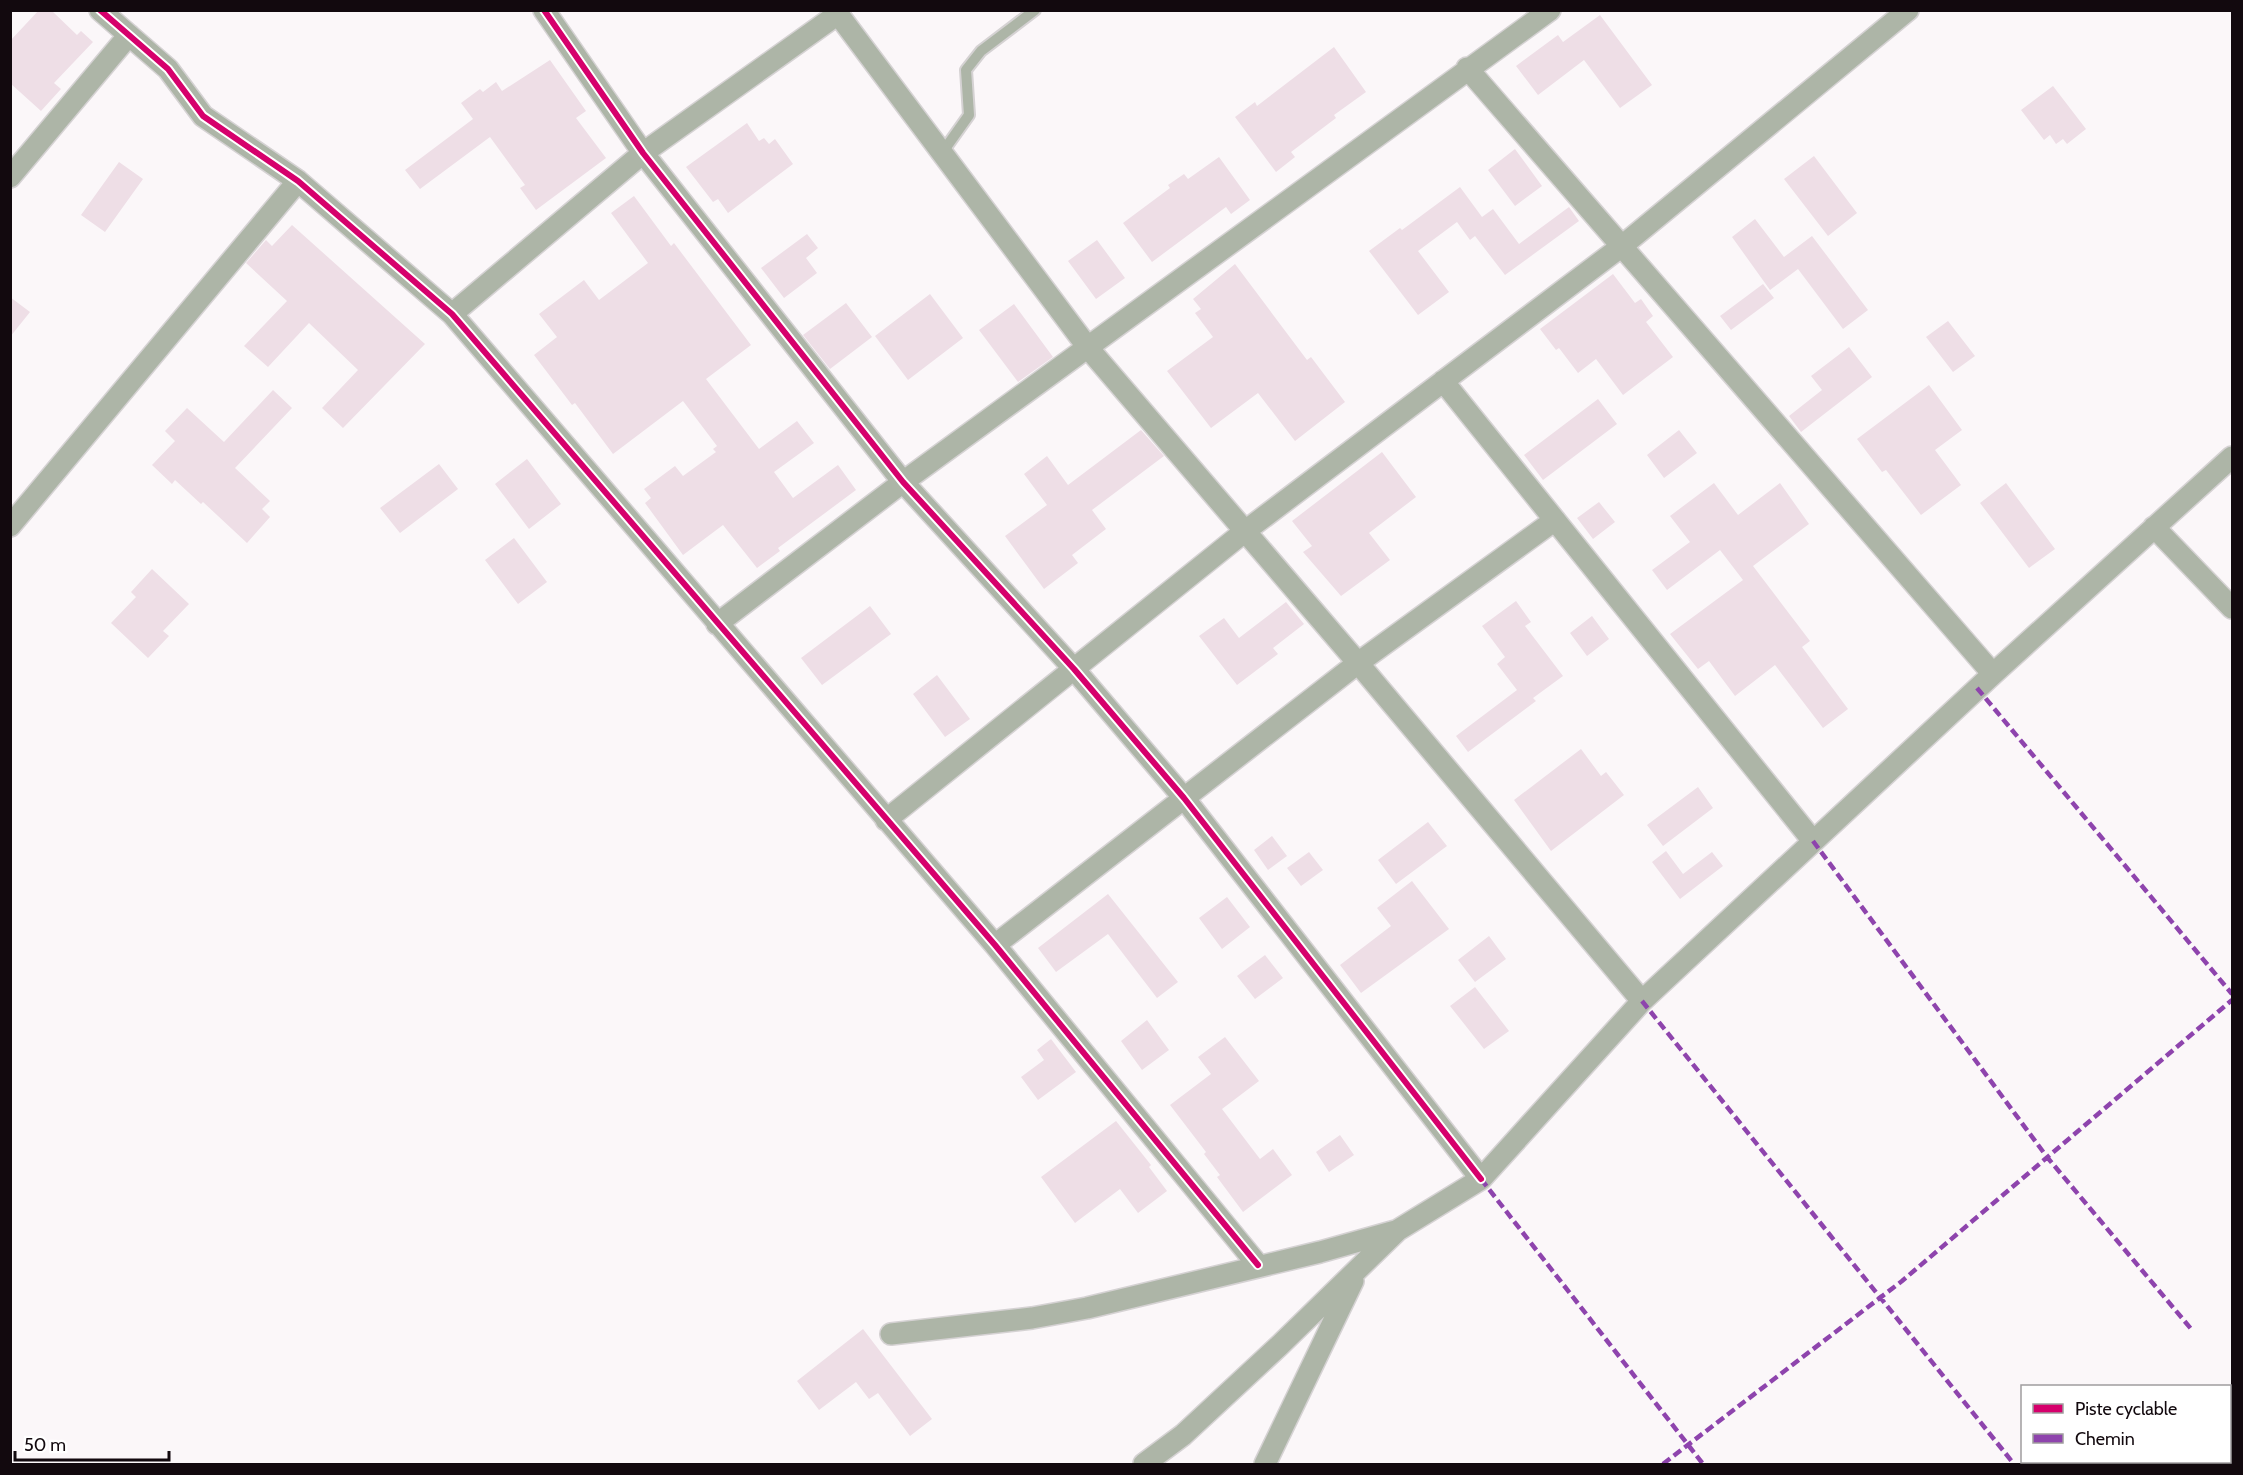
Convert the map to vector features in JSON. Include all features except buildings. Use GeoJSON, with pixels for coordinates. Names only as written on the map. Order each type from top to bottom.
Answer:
{"type":"FeatureCollection","features":[{"type":"Feature","properties":{"kind":"street"},"geometry":{"type":"LineString","coordinates":[[100,10],[168,69],[203,116],[298,181],[452,314],[995,945],[1258,1265]]}},
{"type":"Feature","properties":{"kind":"street"},"geometry":{"type":"LineString","coordinates":[[544,10],[643,153],[903,482],[1074,669],[1185,798],[1481,1179]]}},
{"type":"Feature","properties":{"kind":"street"},"geometry":{"type":"LineString","coordinates":[[717,624],[903,482],[1089,349],[1157,296],[1315,184],[1467,68],[1550,10]]}},
{"type":"Feature","properties":{"kind":"street"},"geometry":{"type":"LineString","coordinates":[[886,820],[1244,532],[1622,246],[1908,10]]}},
{"type":"Feature","properties":{"kind":"street"},"geometry":{"type":"LineString","coordinates":[[452,314],[643,153],[837,12],[1089,349],[1358,663],[1642,1001]]}},
{"type":"Feature","properties":{"kind":"street"},"geometry":{"type":"LineString","coordinates":[[10,177],[129,35]]}},
{"type":"Feature","properties":{"kind":"street"},"geometry":{"type":"LineString","coordinates":[[1467,68],[1993,674]]}},
{"type":"Feature","properties":{"kind":"street"},"geometry":{"type":"LineString","coordinates":[[10,526],[298,181]]}},
{"type":"Feature","properties":{"kind":"street"},"geometry":{"type":"LineString","coordinates":[[1443,381],[1813,841]]}},
{"type":"Feature","properties":{"kind":"street"},"geometry":{"type":"LineString","coordinates":[[1144,1464],[1183,1435],[1398,1230],[1481,1179],[1642,1001],[1993,674],[2232,457]]}},
{"type":"Feature","properties":{"kind":"street"},"geometry":{"type":"LineString","coordinates":[[995,945],[1358,663],[1555,520]]}},
{"type":"Feature","properties":{"kind":"street"},"geometry":{"type":"LineString","coordinates":[[2154,527],[2232,608]]}},
{"type":"Feature","properties":{"kind":"street"},"geometry":{"type":"LineString","coordinates":[[891,1334],[1032,1318],[1087,1308],[1258,1265],[1320,1252],[1398,1230]]}},
{"type":"Feature","properties":{"kind":"street"},"geometry":{"type":"LineString","coordinates":[[1265,1464],[1360,1267]]}},
{"type":"Feature","properties":{"kind":"lane"},"geometry":{"type":"LineString","coordinates":[[942,153],[969,115],[966,70],[981,51],[1035,10]]}},
{"type":"Feature","properties":{"kind":"marked path"},"geometry":{"type":"LineString","coordinates":[[1977,688],[2232,994]]}},
{"type":"Feature","properties":{"kind":"marked path"},"geometry":{"type":"LineString","coordinates":[[1813,841],[2047,1157],[2192,1330]]}},
{"type":"Feature","properties":{"kind":"marked path"},"geometry":{"type":"LineString","coordinates":[[1663,1464],[1902,1281],[2232,1000]]}},
{"type":"Feature","properties":{"kind":"marked path"},"geometry":{"type":"LineString","coordinates":[[1642,1001],[2014,1464]]}},
{"type":"Feature","properties":{"kind":"marked path"},"geometry":{"type":"LineString","coordinates":[[1481,1179],[1703,1464]]}},
{"type":"Feature","properties":{"kind":"cycle path"},"geometry":{"type":"LineString","coordinates":[[100,10],[168,69],[203,116],[298,181],[452,314],[995,945],[1258,1265]]}},
{"type":"Feature","properties":{"kind":"cycle path"},"geometry":{"type":"LineString","coordinates":[[544,10],[643,153],[903,482],[1074,669],[1184,798],[1481,1179]]}}]}
